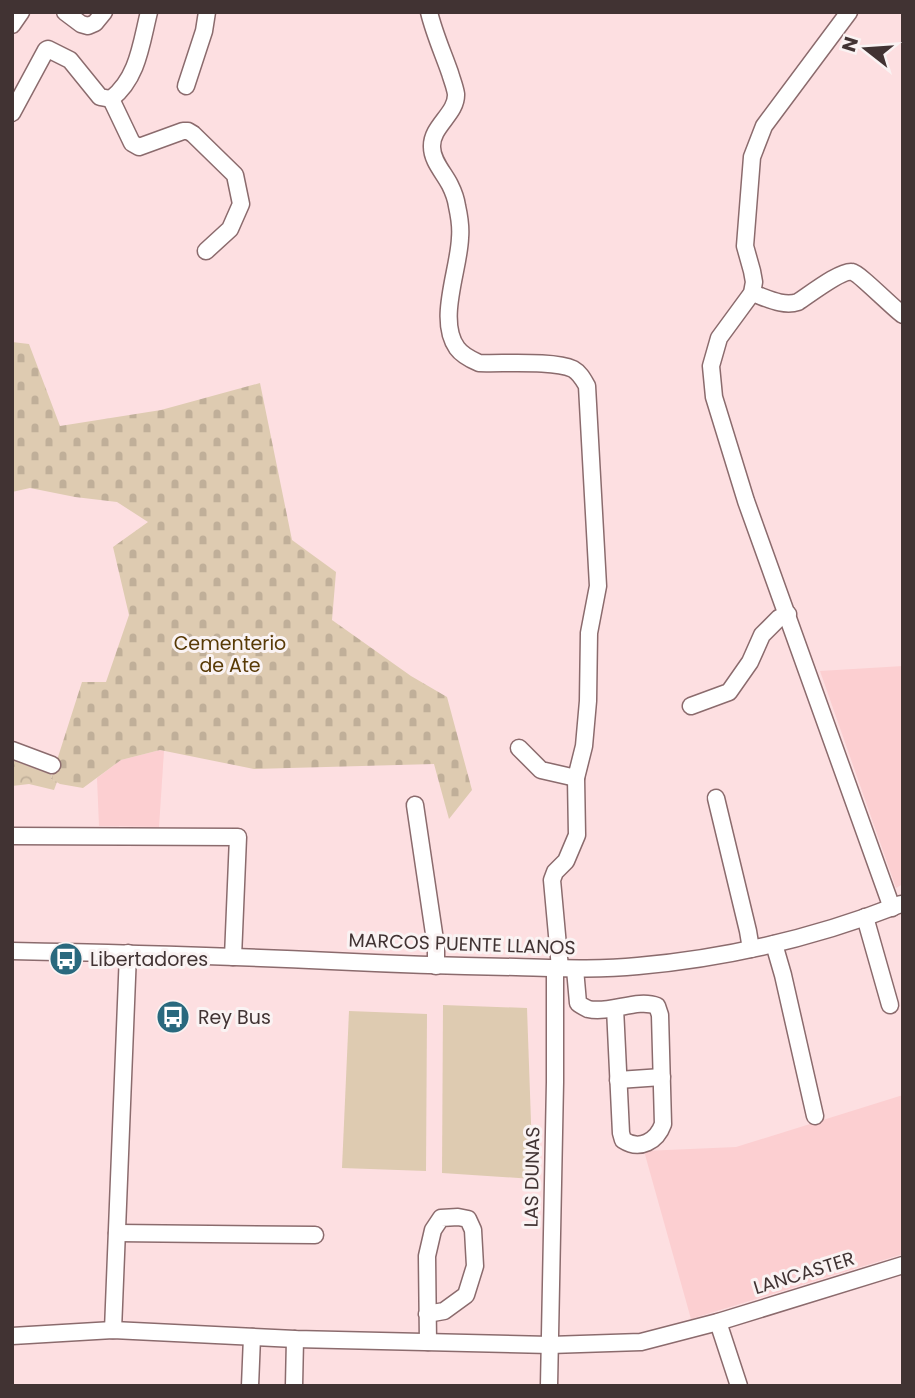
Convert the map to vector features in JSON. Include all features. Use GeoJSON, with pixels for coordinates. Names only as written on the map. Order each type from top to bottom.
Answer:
{"type":"FeatureCollection","features":[{"type":"Feature","properties":{"kind":"street"},"geometry":{"type":"LineString","coordinates":[[12,25],[21,12]]}},
{"type":"Feature","properties":{"kind":"street"},"geometry":{"type":"LineString","coordinates":[[65,12],[88,26],[104,12]]}},
{"type":"Feature","properties":{"kind":"street"},"geometry":{"type":"LineString","coordinates":[[12,113],[48,49],[70,60],[100,97],[111,99],[121,92],[137,62],[149,12]]}},
{"type":"Feature","properties":{"kind":"street"},"geometry":{"type":"LineString","coordinates":[[186,86],[204,31],[207,12]]}},
{"type":"Feature","properties":{"kind":"street"},"geometry":{"type":"LineString","coordinates":[[429,12],[456,93],[453,108],[441,122],[432,147],[457,206],[460,237],[450,298],[451,336],[458,350],[480,363],[559,365],[582,376],[587,386],[598,586],[589,633],[584,746],[576,778],[577,835],[566,861],[555,872],[552,880],[563,968],[578,1003],[587,1009],[650,1003],[657,1006],[660,1015],[663,1124],[659,1134],[651,1142],[630,1144],[623,1140],[621,1133],[615,1008]]}},
{"type":"Feature","properties":{"kind":"street"},"geometry":{"type":"LineString","coordinates":[[849,12],[764,126],[752,157],[745,246],[754,282],[752,293],[719,338],[710,366],[714,397],[746,501],[898,906]]}},
{"type":"Feature","properties":{"kind":"street"},"geometry":{"type":"LineString","coordinates":[[111,99],[132,143],[139,147],[188,131],[235,175],[241,204],[230,229],[206,251]]}},
{"type":"Feature","properties":{"kind":"street"},"geometry":{"type":"LineString","coordinates":[[752,293],[791,304],[799,302],[842,273],[851,272],[861,277],[903,315]]}},
{"type":"Feature","properties":{"kind":"street"},"geometry":{"type":"LineString","coordinates":[[691,706],[729,692],[750,662],[762,635],[779,618],[788,614]]}},
{"type":"Feature","properties":{"kind":"street"},"geometry":{"type":"LineString","coordinates":[[519,748],[541,770],[576,778]]}},
{"type":"Feature","properties":{"kind":"street"},"geometry":{"type":"LineString","coordinates":[[12,750],[52,765]]}},
{"type":"Feature","properties":{"kind":"street"},"geometry":{"type":"LineString","coordinates":[[716,799],[751,949]]}},
{"type":"Feature","properties":{"kind":"street"},"geometry":{"type":"LineString","coordinates":[[415,805],[436,947],[436,966]]}},
{"type":"Feature","properties":{"kind":"street"},"geometry":{"type":"LineString","coordinates":[[12,836],[238,837],[233,957]]}},
{"type":"Feature","properties":{"kind":"street","name":"MARCOS PUENTE LLANOS"},"geometry":{"type":"LineString","coordinates":[[12,951],[128,953],[436,966],[638,966],[774,944],[898,906]]}},
{"type":"Feature","properties":{"kind":"street"},"geometry":{"type":"LineString","coordinates":[[865,917],[890,1005]]}},
{"type":"Feature","properties":{"kind":"street"},"geometry":{"type":"LineString","coordinates":[[774,944],[815,1116]]}},
{"type":"Feature","properties":{"kind":"street"},"geometry":{"type":"LineString","coordinates":[[113,1331],[128,953]]}},
{"type":"Feature","properties":{"kind":"street","name":"LAS DUNAS"},"geometry":{"type":"LineString","coordinates":[[549,1386],[555,1082],[563,968]]}},
{"type":"Feature","properties":{"kind":"street"},"geometry":{"type":"LineString","coordinates":[[618,1080],[662,1077]]}},
{"type":"Feature","properties":{"kind":"street"},"geometry":{"type":"LineString","coordinates":[[427,1314],[444,1311],[466,1295],[475,1266],[473,1230],[468,1219],[441,1218],[433,1230],[427,1256],[427,1314],[428,1342]]}},
{"type":"Feature","properties":{"kind":"street"},"geometry":{"type":"LineString","coordinates":[[117,1233],[315,1235]]}},
{"type":"Feature","properties":{"kind":"street","name":"LANCASTER"},"geometry":{"type":"LineString","coordinates":[[12,1336],[113,1331],[295,1339],[550,1345],[642,1342],[718,1322],[903,1265]]}},
{"type":"Feature","properties":{"kind":"street"},"geometry":{"type":"LineString","coordinates":[[718,1322],[739,1386]]}},
{"type":"Feature","properties":{"kind":"street"},"geometry":{"type":"LineString","coordinates":[[250,1386],[252,1337]]}},
{"type":"Feature","properties":{"kind":"street"},"geometry":{"type":"LineString","coordinates":[[294,1386],[295,1339]]}},
{"type":"Feature","properties":{"kind":"shaded area"},"geometry":{"type":"Polygon","coordinates":[[[903,666],[903,884],[896,888],[820,671],[903,666]]]}},
{"type":"Feature","properties":{"kind":"shaded area"},"geometry":{"type":"Polygon","coordinates":[[[164,751],[159,827],[99,826],[97,778],[121,760],[164,751]]]}},
{"type":"Feature","properties":{"kind":"shaded area"},"geometry":{"type":"Polygon","coordinates":[[[903,1095],[903,1254],[691,1319],[644,1151],[736,1147],[903,1095]]]}},
{"type":"Feature","properties":{"kind":"green space","name":"Cementerio de Ate"},"geometry":{"type":"Polygon","coordinates":[[[12,342],[29,344],[60,426],[161,410],[260,383],[292,540],[336,572],[332,620],[411,676],[447,697],[472,790],[449,819],[434,764],[254,769],[160,750],[121,760],[83,788],[60,784],[51,779],[82,682],[106,682],[129,615],[113,547],[148,522],[117,502],[30,488],[12,492],[12,342]]]}},
{"type":"Feature","properties":{"kind":"green space"},"geometry":{"type":"Polygon","coordinates":[[[12,760],[52,775],[51,779],[57,782],[54,790],[29,784],[12,786],[12,760]]]}},
{"type":"Feature","properties":{"kind":"green space"},"geometry":{"type":"Polygon","coordinates":[[[443,1005],[527,1008],[533,1179],[442,1173],[443,1005]]]}},
{"type":"Feature","properties":{"kind":"green space"},"geometry":{"type":"Polygon","coordinates":[[[349,1011],[427,1014],[426,1171],[342,1168],[349,1011]]]}},
{"type":"Feature","properties":{"kind":"place","name":"Libertadores"},"geometry":{"type":"Point","coordinates":[66,959]}},
{"type":"Feature","properties":{"kind":"place","name":"Rey Bus"},"geometry":{"type":"Point","coordinates":[173,1017]}}]}
